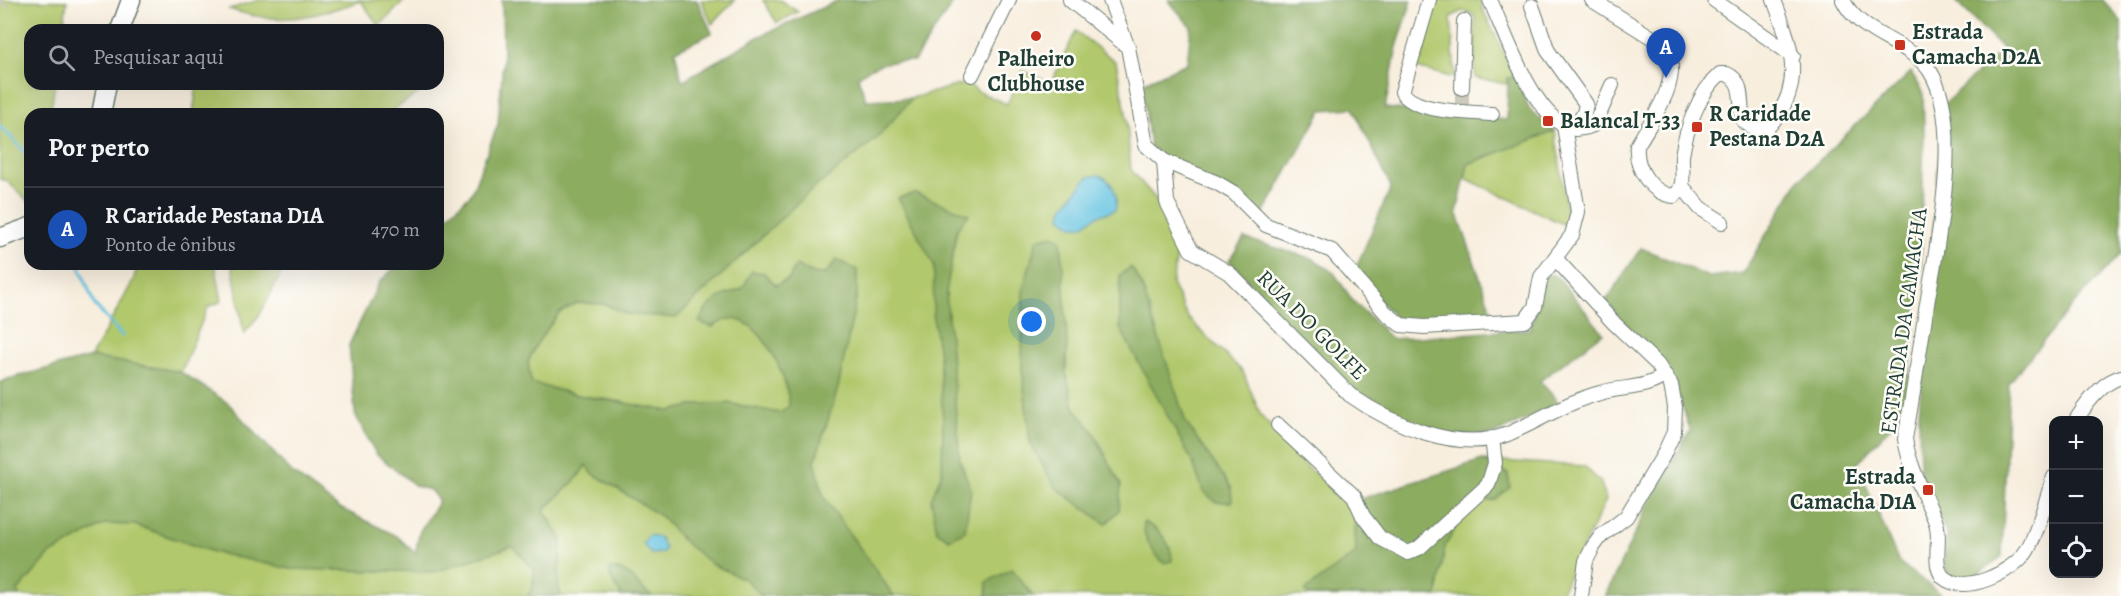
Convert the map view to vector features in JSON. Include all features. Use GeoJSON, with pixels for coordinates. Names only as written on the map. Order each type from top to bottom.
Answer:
{"type":"FeatureCollection","features":[{"type":"Feature","properties":{"kind":"main road"},"geometry":{"type":"LineString","coordinates":[[122,24],[131,0]]}},
{"type":"Feature","properties":{"kind":"main road"},"geometry":{"type":"LineString","coordinates":[[102,108],[106,90]]}},
{"type":"Feature","properties":{"kind":"main road"},"geometry":{"type":"LineString","coordinates":[[0,238],[24,231]]}},
{"type":"Feature","properties":{"kind":"street"},"geometry":{"type":"LineString","coordinates":[[972,75],[1009,0]]}},
{"type":"Feature","properties":{"kind":"street"},"geometry":{"type":"LineString","coordinates":[[1070,0],[1128,47]]}},
{"type":"Feature","properties":{"kind":"street"},"geometry":{"type":"LineString","coordinates":[[1110,0],[1128,47],[1146,145],[1164,161],[1217,183],[1234,193],[1266,225],[1332,251],[1385,312],[1401,325],[1424,327],[1525,321],[1535,307],[1541,277],[1572,235],[1578,212],[1570,127]]}},
{"type":"Feature","properties":{"kind":"street"},"geometry":{"type":"LineString","coordinates":[[1429,0],[1402,92],[1411,102],[1435,109],[1462,108],[1492,114]]}},
{"type":"Feature","properties":{"kind":"street"},"geometry":{"type":"LineString","coordinates":[[1490,0],[1526,82],[1549,113],[1570,127],[1589,127],[1598,120],[1612,85]]}},
{"type":"Feature","properties":{"kind":"street"},"geometry":{"type":"LineString","coordinates":[[1592,0],[1667,47],[1671,56],[1670,86],[1637,146],[1636,157],[1644,175],[1658,191],[1674,196],[1682,186],[1683,155],[1702,97],[1720,74],[1734,77],[1740,89],[1743,120],[1754,129],[1766,129],[1777,119],[1786,103],[1795,73],[1792,56],[1774,0]]}},
{"type":"Feature","properties":{"kind":"street"},"geometry":{"type":"LineString","coordinates":[[1714,0],[1792,56]]}},
{"type":"Feature","properties":{"kind":"street","name":"ESTRADA DA CAMACHA"},"geometry":{"type":"LineString","coordinates":[[1843,0],[1848,10],[1861,23],[1917,59],[1929,70],[1941,103],[1946,139],[1946,177],[1938,242],[1905,439],[1909,462],[1940,535],[1938,564],[1942,577],[1958,588],[1972,590],[2014,564],[2026,552],[2049,491]]}},
{"type":"Feature","properties":{"kind":"street"},"geometry":{"type":"LineString","coordinates":[[1532,6],[1548,51],[1586,104],[1584,113],[1570,127]]}},
{"type":"Feature","properties":{"kind":"street"},"geometry":{"type":"LineString","coordinates":[[1462,88],[1464,21]]}},
{"type":"Feature","properties":{"kind":"street","name":"RUA DO GOLFE"},"geometry":{"type":"LineString","coordinates":[[1164,161],[1167,202],[1191,250],[1229,273],[1350,395],[1363,404],[1433,436],[1447,440],[1492,438],[1600,393],[1642,387],[1665,375]]}},
{"type":"Feature","properties":{"kind":"street"},"geometry":{"type":"LineString","coordinates":[[1682,186],[1700,208],[1722,222]]}},
{"type":"Feature","properties":{"kind":"street"},"geometry":{"type":"LineString","coordinates":[[1555,258],[1665,375],[1671,385],[1675,407],[1674,432],[1663,456],[1626,517],[1601,536],[1586,561],[1581,596]]}},
{"type":"Feature","properties":{"kind":"street"},"geometry":{"type":"LineString","coordinates":[[2078,416],[2086,404],[2113,379],[2121,377]]}},
{"type":"Feature","properties":{"kind":"street"},"geometry":{"type":"LineString","coordinates":[[1278,425],[1354,496],[1372,530],[1402,552],[1408,553],[1419,548],[1488,485],[1495,463],[1492,438]]}},
{"type":"Feature","properties":{"kind":"green space"},"geometry":{"type":"Polygon","coordinates":[[[0,0],[67,1],[64,24],[24,24],[24,90],[54,90],[51,108],[24,108],[24,197],[6,180],[0,179],[0,0]]]}},
{"type":"Feature","properties":{"kind":"green space"},"geometry":{"type":"Polygon","coordinates":[[[259,0],[405,0],[381,24],[378,24],[361,1],[327,12],[280,19],[265,18],[229,9],[259,0]]]}},
{"type":"Feature","properties":{"kind":"green space"},"geometry":{"type":"Polygon","coordinates":[[[502,0],[697,0],[712,33],[675,51],[682,81],[758,37],[839,0],[955,0],[914,61],[884,63],[858,77],[866,100],[912,98],[877,138],[807,194],[676,318],[626,314],[606,304],[577,303],[559,313],[536,345],[528,362],[531,383],[577,395],[670,411],[700,404],[728,403],[780,413],[789,406],[788,395],[779,366],[762,338],[741,321],[729,319],[712,327],[699,322],[702,315],[716,300],[742,289],[752,271],[764,273],[776,285],[789,279],[796,265],[814,274],[825,274],[837,260],[857,270],[857,295],[838,388],[815,461],[823,496],[894,596],[762,596],[746,580],[712,564],[684,542],[662,517],[592,473],[586,465],[578,477],[544,510],[562,540],[558,584],[561,596],[527,596],[533,588],[534,569],[512,546],[435,572],[291,569],[213,552],[135,525],[105,524],[50,554],[18,591],[19,596],[0,596],[0,383],[91,357],[181,372],[228,403],[291,472],[338,507],[397,536],[415,553],[420,531],[439,501],[430,490],[416,486],[376,454],[355,414],[349,345],[379,283],[392,270],[444,270],[444,219],[471,194],[498,124],[503,61],[502,0]]]}},
{"type":"Feature","properties":{"kind":"green space"},"geometry":{"type":"Polygon","coordinates":[[[701,0],[735,0],[712,24],[701,0]]]}},
{"type":"Feature","properties":{"kind":"green space"},"geometry":{"type":"Polygon","coordinates":[[[763,0],[780,0],[798,12],[777,23],[763,0]]]}},
{"type":"Feature","properties":{"kind":"green space"},"geometry":{"type":"Polygon","coordinates":[[[1168,0],[1412,0],[1397,47],[1385,108],[1507,120],[1508,78],[1515,77],[1530,110],[1555,131],[1468,164],[1457,212],[1492,313],[1401,324],[1354,272],[1391,187],[1353,108],[1322,110],[1263,214],[1168,162],[1150,147],[1142,83],[1187,63],[1191,27],[1168,0]]]}},
{"type":"Feature","properties":{"kind":"green space"},"geometry":{"type":"Polygon","coordinates":[[[1433,0],[1482,0],[1482,8],[1515,77],[1508,78],[1507,84],[1475,78],[1475,18],[1471,13],[1462,11],[1451,17],[1455,78],[1412,67],[1413,61],[1421,60],[1430,30],[1427,24],[1433,0]]]}},
{"type":"Feature","properties":{"kind":"green space"},"geometry":{"type":"Polygon","coordinates":[[[1955,0],[2103,0],[2121,21],[2121,254],[2072,306],[2009,383],[2002,556],[1965,584],[1951,577],[1944,565],[1947,535],[1920,474],[1919,415],[1943,105],[2003,49],[1955,0]]]}},
{"type":"Feature","properties":{"kind":"green space"},"geometry":{"type":"Polygon","coordinates":[[[1076,31],[1116,62],[1126,112],[1131,170],[1165,210],[1180,238],[1172,284],[1188,318],[1243,372],[1261,416],[1310,470],[1354,501],[1483,460],[1584,466],[1601,483],[1606,500],[1559,596],[19,596],[18,591],[50,554],[105,524],[135,525],[213,552],[291,569],[379,571],[531,523],[578,477],[625,402],[577,395],[531,383],[528,366],[532,352],[541,334],[561,311],[577,303],[590,302],[603,304],[626,314],[807,194],[877,138],[912,98],[966,83],[979,92],[1007,104],[1023,71],[1051,83],[1076,31]]]}},
{"type":"Feature","properties":{"kind":"green space"},"geometry":{"type":"Polygon","coordinates":[[[1911,72],[1923,92],[1924,127],[1921,263],[1906,409],[1857,464],[1899,562],[1943,596],[1605,596],[1656,489],[1690,431],[1674,380],[1606,301],[1641,248],[1709,277],[1743,273],[1799,180],[1911,72]]]}},
{"type":"Feature","properties":{"kind":"green space"},"geometry":{"type":"Polygon","coordinates":[[[196,90],[423,90],[396,108],[194,108],[196,90]]]}},
{"type":"Feature","properties":{"kind":"green space"},"geometry":{"type":"Polygon","coordinates":[[[1555,131],[1569,227],[1465,178],[1468,164],[1555,131]]]}},
{"type":"Feature","properties":{"kind":"green space"},"geometry":{"type":"Polygon","coordinates":[[[915,193],[969,214],[957,229],[946,292],[960,461],[971,490],[965,531],[949,539],[937,531],[931,499],[942,472],[943,422],[939,355],[933,317],[934,265],[898,198],[915,193]]]}},
{"type":"Feature","properties":{"kind":"green space"},"geometry":{"type":"Polygon","coordinates":[[[1052,235],[1061,239],[1067,339],[1066,373],[1074,407],[1094,433],[1121,485],[1119,510],[1106,524],[1055,487],[1030,442],[1022,369],[1023,289],[1037,239],[1052,235]]]}},
{"type":"Feature","properties":{"kind":"green space"},"geometry":{"type":"Polygon","coordinates":[[[1244,238],[1313,259],[1334,273],[1353,301],[1392,339],[1530,329],[1545,278],[1551,274],[1559,278],[1603,333],[1540,381],[1560,404],[1494,434],[1443,436],[1354,394],[1229,261],[1244,238]]]}},
{"type":"Feature","properties":{"kind":"green space"},"geometry":{"type":"Polygon","coordinates":[[[1131,267],[1141,283],[1186,423],[1231,487],[1232,502],[1216,502],[1203,491],[1193,463],[1120,328],[1120,275],[1131,267]]]}},
{"type":"Feature","properties":{"kind":"green space"},"geometry":{"type":"Polygon","coordinates":[[[136,270],[216,270],[222,301],[208,307],[181,372],[91,357],[133,281],[136,270]]]}},
{"type":"Feature","properties":{"kind":"green space"},"geometry":{"type":"Polygon","coordinates":[[[233,270],[283,270],[260,314],[244,334],[233,270]]]}},
{"type":"Feature","properties":{"kind":"green space"},"geometry":{"type":"Polygon","coordinates":[[[1483,460],[1508,474],[1510,487],[1495,500],[1468,504],[1445,547],[1437,596],[1311,596],[1304,591],[1356,553],[1354,501],[1483,460]]]}},
{"type":"Feature","properties":{"kind":"green space"},"geometry":{"type":"Polygon","coordinates":[[[1144,522],[1164,538],[1170,549],[1172,561],[1163,563],[1152,549],[1146,539],[1144,522]]]}},
{"type":"Feature","properties":{"kind":"green space"},"geometry":{"type":"Polygon","coordinates":[[[610,569],[629,575],[652,596],[622,596],[610,577],[610,569]]]}},
{"type":"Feature","properties":{"kind":"green space"},"geometry":{"type":"Polygon","coordinates":[[[1012,569],[1033,596],[987,596],[987,582],[1012,569]]]}},
{"type":"Feature","properties":{"kind":"water"},"geometry":{"type":"Polygon","coordinates":[[[1100,175],[1112,185],[1116,199],[1115,210],[1097,216],[1082,226],[1073,226],[1061,217],[1063,207],[1088,177],[1100,175]]]}},
{"type":"Feature","properties":{"kind":"water"},"geometry":{"type":"Polygon","coordinates":[[[649,535],[660,538],[665,549],[663,553],[651,554],[643,544],[649,535]]]}},
{"type":"Feature","properties":{"kind":"waterway"},"geometry":{"type":"LineString","coordinates":[[0,126],[24,151]]}},
{"type":"Feature","properties":{"kind":"waterway"},"geometry":{"type":"LineString","coordinates":[[81,270],[94,304],[122,336]]}},
{"type":"Feature","properties":{"kind":"tunnel"},"geometry":{"type":"LineString","coordinates":[[1462,88],[1462,105]]}},
{"type":"Feature","properties":{"kind":"place","name":"Palheiro Clubhouse"},"geometry":{"type":"Point","coordinates":[1036,36]}},
{"type":"Feature","properties":{"kind":"place","name":"Estrada Camacha D2A"},"geometry":{"type":"Point","coordinates":[1900,45]}},
{"type":"Feature","properties":{"kind":"place","name":"R Caridade Pestana D1A"},"geometry":{"type":"Point","coordinates":[1666,78]}},
{"type":"Feature","properties":{"kind":"place","name":"Balancal T-33"},"geometry":{"type":"Point","coordinates":[1548,121]}},
{"type":"Feature","properties":{"kind":"place","name":"R Caridade Pestana D2A"},"geometry":{"type":"Point","coordinates":[1697,127]}},
{"type":"Feature","properties":{"kind":"place","name":"Estrada Camacha D1A"},"geometry":{"type":"Point","coordinates":[1928,490]}}]}
